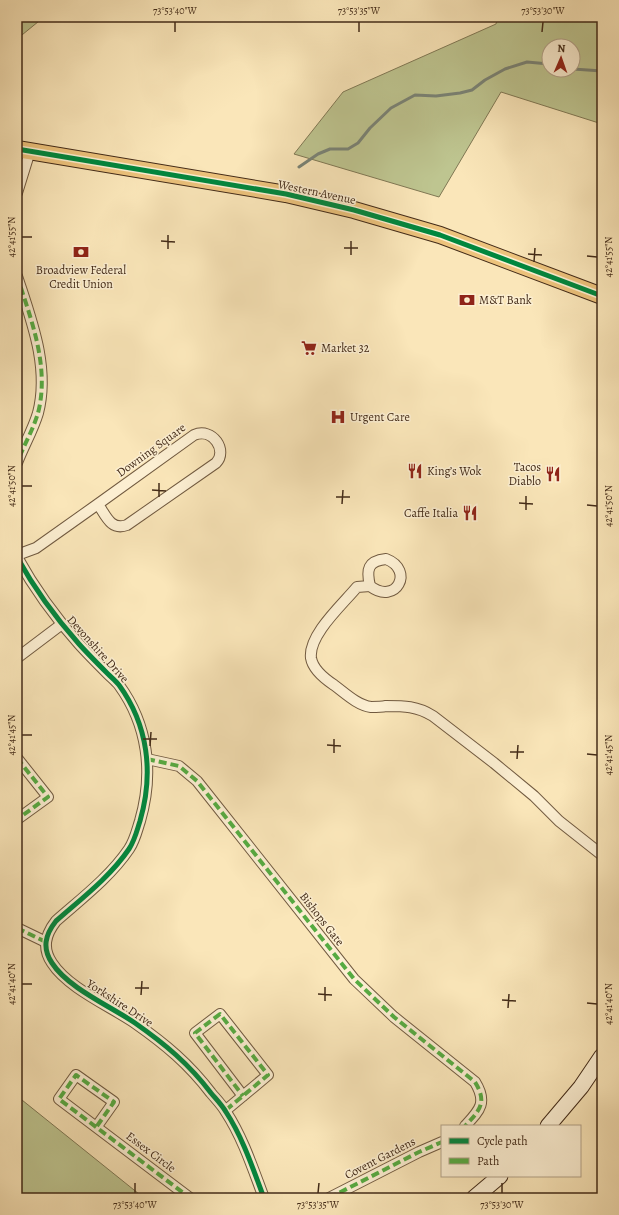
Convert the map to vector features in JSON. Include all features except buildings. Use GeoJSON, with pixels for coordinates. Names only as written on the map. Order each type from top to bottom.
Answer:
{"type":"FeatureCollection","features":[{"type":"Feature","properties":{"kind":"main road","name":"Western Avenue"},"geometry":{"type":"LineString","coordinates":[[23,150],[279,193],[354,210],[440,235],[602,296]]}},
{"type":"Feature","properties":{"kind":"main road"},"geometry":{"type":"LineString","coordinates":[[549,1125],[581,1087],[602,1056]]}},
{"type":"Feature","properties":{"kind":"main road"},"geometry":{"type":"LineString","coordinates":[[474,1198],[499,1177]]}},
{"type":"Feature","properties":{"kind":"street"},"geometry":{"type":"LineString","coordinates":[[17,193],[23,150]]}},
{"type":"Feature","properties":{"kind":"street"},"geometry":{"type":"LineString","coordinates":[[17,276],[38,340],[42,392],[38,414],[17,463]]}},
{"type":"Feature","properties":{"kind":"street","name":"Downing Square"},"geometry":{"type":"LineString","coordinates":[[17,556],[36,548],[194,435],[200,432],[212,436],[221,452],[220,459],[216,463],[127,525],[121,527],[115,526],[110,522],[98,504]]}},
{"type":"Feature","properties":{"kind":"street","name":"Devonshire Drive"},"geometry":{"type":"LineString","coordinates":[[17,556],[31,582],[62,624],[117,683],[132,703],[144,738],[147,759],[144,807],[132,844],[111,871],[56,921],[49,930],[46,942]]}},
{"type":"Feature","properties":{"kind":"street"},"geometry":{"type":"LineString","coordinates":[[370,586],[357,587],[322,628],[315,639],[311,657],[318,672],[330,683],[357,702],[372,707],[408,706],[425,711],[433,716],[494,763],[534,796],[559,821],[602,855]]}},
{"type":"Feature","properties":{"kind":"street"},"geometry":{"type":"LineString","coordinates":[[17,658],[62,624]]}},
{"type":"Feature","properties":{"kind":"street"},"geometry":{"type":"LineString","coordinates":[[17,758],[48,797],[19,818],[17,815]]}},
{"type":"Feature","properties":{"kind":"street","name":"Bishops Gate"},"geometry":{"type":"LineString","coordinates":[[147,759],[179,766],[197,781],[354,979],[394,1017],[475,1082],[479,1088],[481,1104],[479,1112],[466,1125]]}},
{"type":"Feature","properties":{"kind":"street"},"geometry":{"type":"LineString","coordinates":[[17,928],[46,942]]}},
{"type":"Feature","properties":{"kind":"street","name":"Yorkshire Drive"},"geometry":{"type":"LineString","coordinates":[[46,942],[47,951],[51,962],[61,974],[74,985],[135,1023],[171,1049],[195,1072],[226,1110],[236,1130],[264,1198]]}},
{"type":"Feature","properties":{"kind":"street"},"geometry":{"type":"LineString","coordinates":[[226,1110],[243,1096],[268,1075],[220,1014],[195,1033],[243,1096]]}},
{"type":"Feature","properties":{"kind":"street","name":"Essex Circle"},"geometry":{"type":"LineString","coordinates":[[97,1126],[114,1102],[76,1076],[59,1099],[97,1126],[190,1198]]}},
{"type":"Feature","properties":{"kind":"street","name":"Covent Gardens"},"geometry":{"type":"LineString","coordinates":[[329,1198],[423,1150],[441,1142]]}},
{"type":"Feature","properties":{"kind":"green space"},"geometry":{"type":"Polygon","coordinates":[[[17,17],[44,17],[17,39],[17,17]]]}},
{"type":"Feature","properties":{"kind":"green space"},"geometry":{"type":"Polygon","coordinates":[[[498,17],[602,17],[602,124],[501,92],[439,197],[294,154],[343,92],[496,24],[498,17]]]}},
{"type":"Feature","properties":{"kind":"green space"},"geometry":{"type":"Polygon","coordinates":[[[17,1096],[144,1198],[17,1198],[17,1096]]]}},
{"type":"Feature","properties":{"kind":"waterway"},"geometry":{"type":"LineString","coordinates":[[299,167],[318,154],[330,149],[348,149],[358,143],[370,128],[391,108],[415,95],[436,96],[472,90],[485,80],[505,69],[527,62],[541,63]]}},
{"type":"Feature","properties":{"kind":"waterway"},"geometry":{"type":"LineString","coordinates":[[581,70],[602,71]]}},
{"type":"Feature","properties":{"kind":"marked path"},"geometry":{"type":"LineString","coordinates":[[17,276],[33,326],[42,378],[38,413],[17,463]]}},
{"type":"Feature","properties":{"kind":"marked path"},"geometry":{"type":"LineString","coordinates":[[17,758],[48,797],[19,818],[17,815]]}},
{"type":"Feature","properties":{"kind":"marked path"},"geometry":{"type":"LineString","coordinates":[[147,759],[179,766],[197,781],[354,979],[394,1017],[475,1082],[481,1096],[480,1106],[478,1111],[466,1125]]}},
{"type":"Feature","properties":{"kind":"marked path"},"geometry":{"type":"LineString","coordinates":[[17,928],[46,942]]}},
{"type":"Feature","properties":{"kind":"marked path"},"geometry":{"type":"LineString","coordinates":[[226,1110],[268,1075],[220,1014],[195,1033],[243,1096]]}},
{"type":"Feature","properties":{"kind":"marked path"},"geometry":{"type":"LineString","coordinates":[[97,1126],[114,1102],[76,1075],[59,1099],[190,1198]]}},
{"type":"Feature","properties":{"kind":"marked path"},"geometry":{"type":"LineString","coordinates":[[329,1198],[419,1152],[441,1142]]}},
{"type":"Feature","properties":{"kind":"cycle path"},"geometry":{"type":"LineString","coordinates":[[17,149],[286,194],[354,210],[440,235],[602,296]]}},
{"type":"Feature","properties":{"kind":"cycle path"},"geometry":{"type":"LineString","coordinates":[[17,557],[45,602],[70,634],[118,684],[129,700],[142,733],[146,750],[147,785],[140,821],[131,846],[113,869],[52,926],[47,936],[47,952],[52,963],[68,981],[146,1031],[176,1055],[194,1073],[221,1104],[238,1132],[264,1198]]}},
{"type":"Feature","properties":{"kind":"place","name":"Broadview Federal Credit Union"},"geometry":{"type":"Point","coordinates":[81,252]}},
{"type":"Feature","properties":{"kind":"place","name":"M&T Bank"},"geometry":{"type":"Point","coordinates":[467,300]}},
{"type":"Feature","properties":{"kind":"place","name":"Market 32"},"geometry":{"type":"Point","coordinates":[309,348]}},
{"type":"Feature","properties":{"kind":"place","name":"Urgent Care"},"geometry":{"type":"Point","coordinates":[338,417]}},
{"type":"Feature","properties":{"kind":"place","name":"King’s Wok"},"geometry":{"type":"Point","coordinates":[415,471]}},
{"type":"Feature","properties":{"kind":"place","name":"Tacos Diablo"},"geometry":{"type":"Point","coordinates":[553,474]}},
{"type":"Feature","properties":{"kind":"place","name":"Caffe Italia"},"geometry":{"type":"Point","coordinates":[470,513]}}]}
